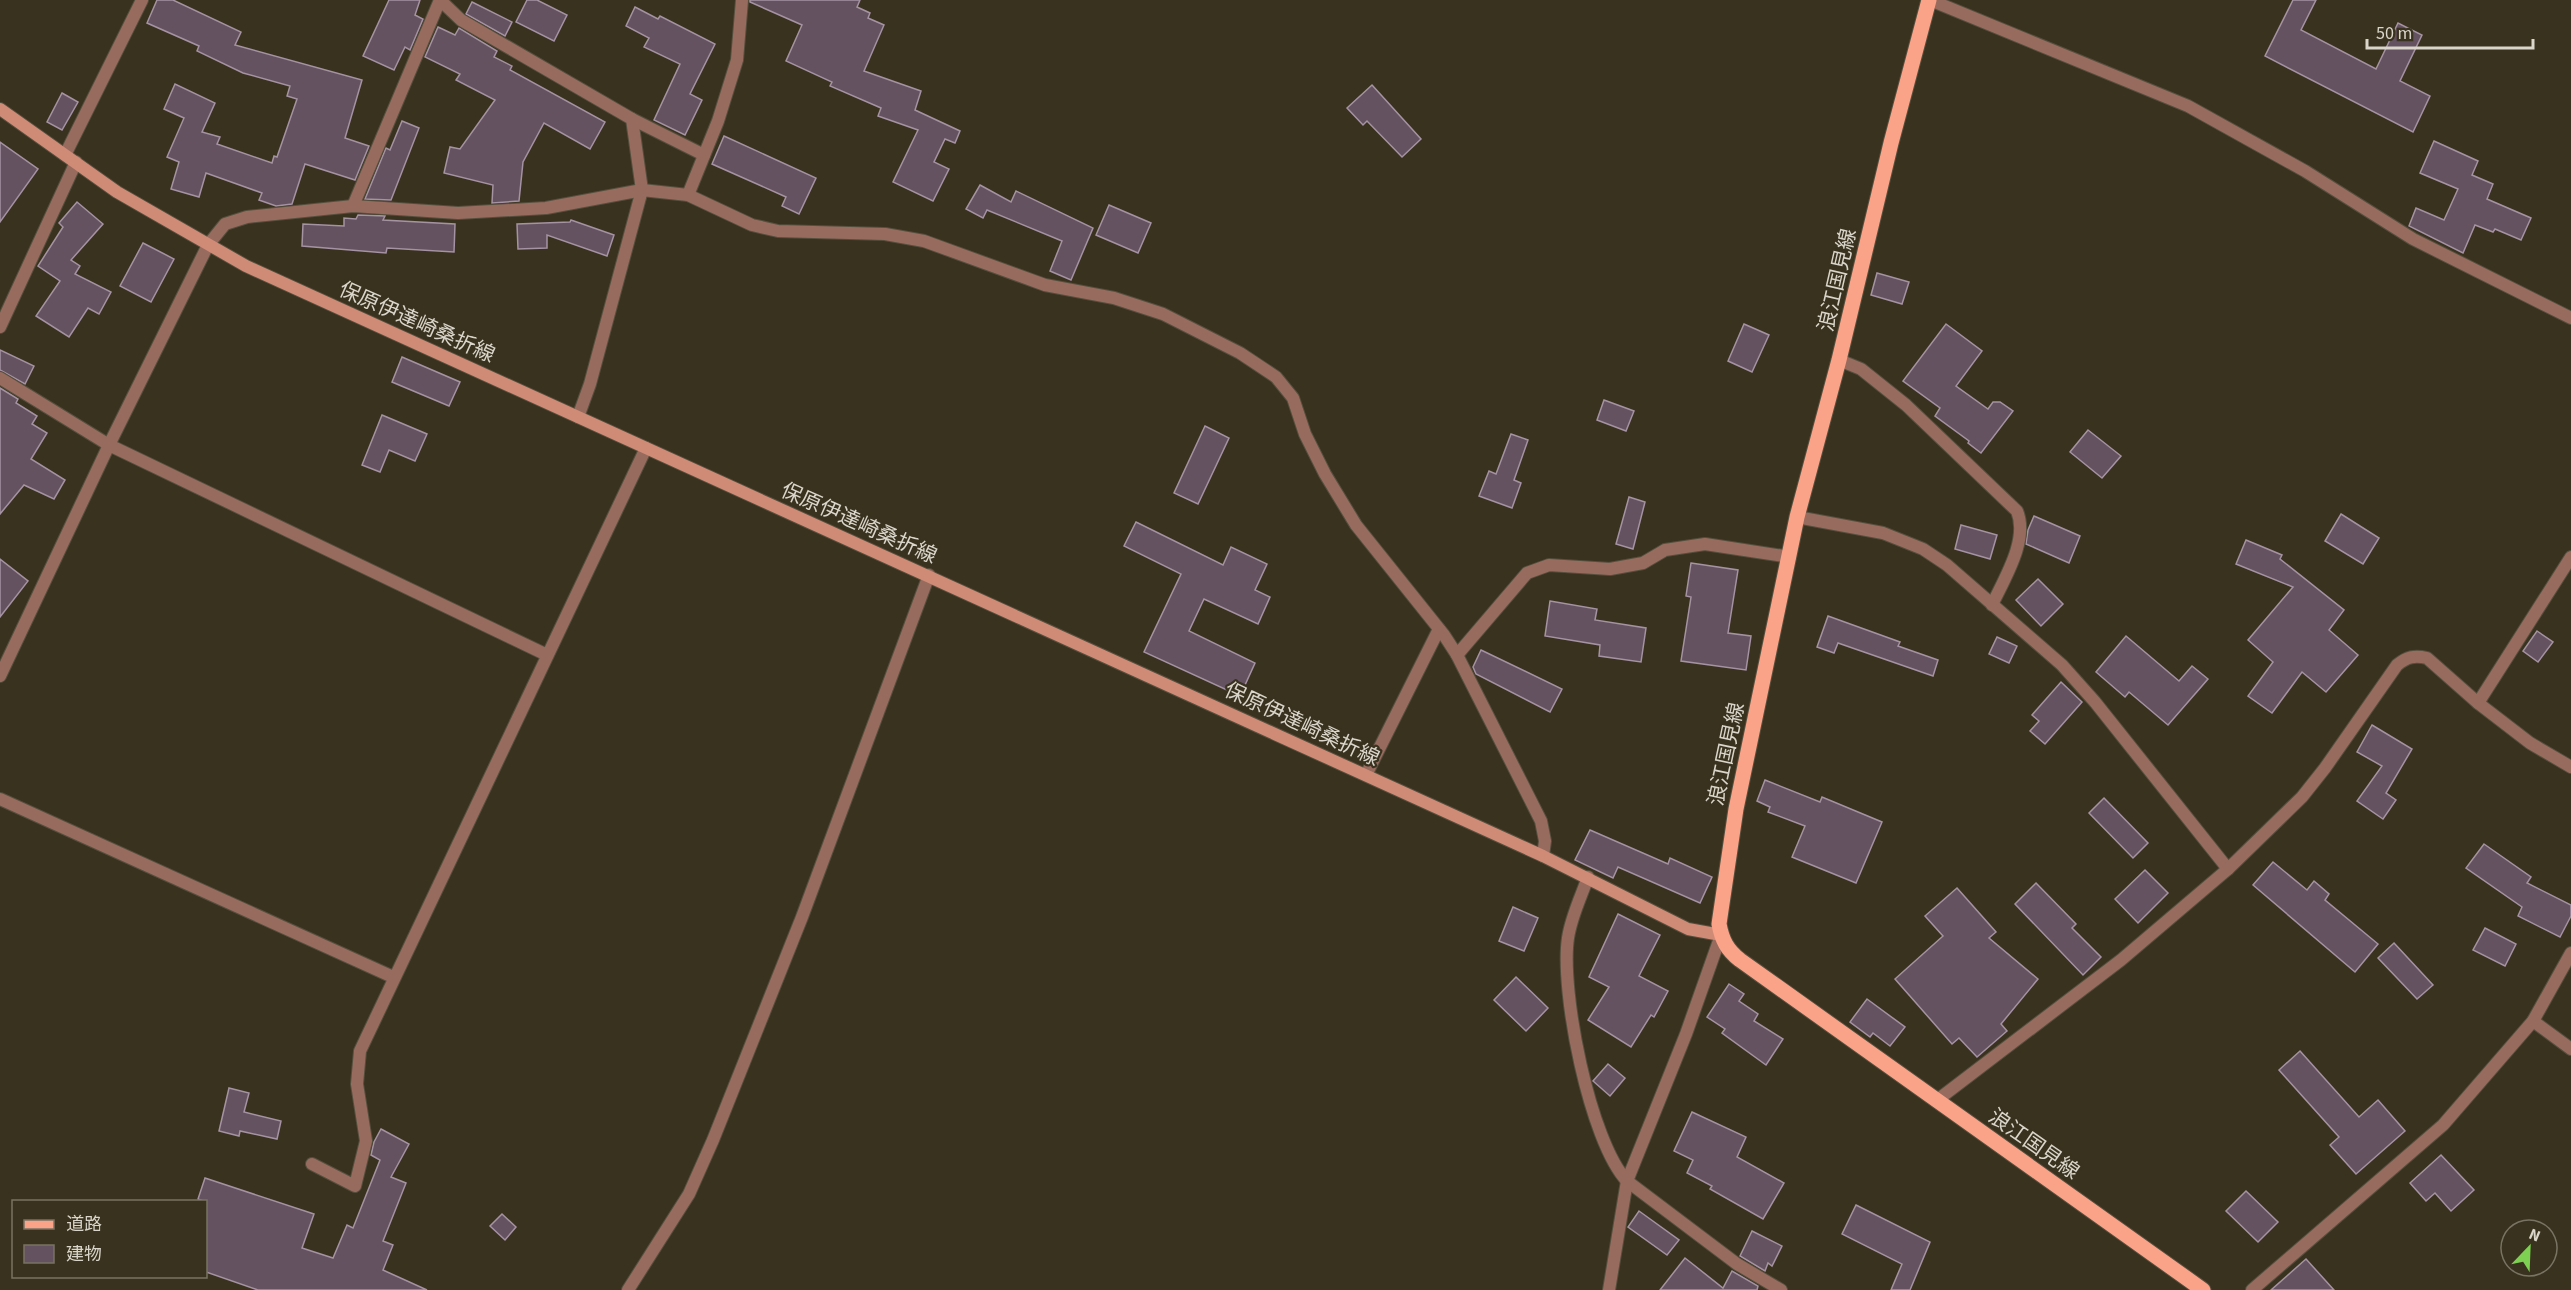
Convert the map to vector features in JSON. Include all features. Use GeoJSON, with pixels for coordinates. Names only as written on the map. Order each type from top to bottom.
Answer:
{"type":"FeatureCollection","features":[{"type":"Feature","properties":{"kind":"main road","name":"浪江国見線"},"geometry":{"type":"LineString","coordinates":[[1930,0],[1891,143],[1839,360],[1797,518],[1736,809],[1719,924],[1721,935],[1731,953],[1740,960],[2203,1290]]}},
{"type":"Feature","properties":{"kind":"main road","name":"保原伊達崎桑折線"},"geometry":{"type":"LineString","coordinates":[[0,110],[117,192],[208,246],[257,271],[1543,856],[1688,929],[1721,935]]}},
{"type":"Feature","properties":{"kind":"street"},"geometry":{"type":"LineString","coordinates":[[65,155],[142,0]]}},
{"type":"Feature","properties":{"kind":"street"},"geometry":{"type":"LineString","coordinates":[[353,206],[440,0],[461,20],[632,119],[704,156]]}},
{"type":"Feature","properties":{"kind":"street"},"geometry":{"type":"LineString","coordinates":[[688,195],[718,121],[737,60],[742,0]]}},
{"type":"Feature","properties":{"kind":"street"},"geometry":{"type":"LineString","coordinates":[[1930,0],[2188,106],[2305,171],[2413,239],[2571,318]]}},
{"type":"Feature","properties":{"kind":"street"},"geometry":{"type":"LineString","coordinates":[[578,417],[590,384],[642,190],[632,119]]}},
{"type":"Feature","properties":{"kind":"street"},"geometry":{"type":"LineString","coordinates":[[1,323],[76,162]]}},
{"type":"Feature","properties":{"kind":"street"},"geometry":{"type":"LineString","coordinates":[[0,676],[109,445],[208,246],[217,232],[232,220],[353,206],[458,213],[546,208],[642,190],[688,195],[765,229],[793,232],[885,234],[924,241],[1046,285],[1074,289],[1140,305],[1240,353],[1276,376],[1293,398],[1310,444],[1356,525],[1457,655],[1540,821],[1545,841],[1543,856]]}},
{"type":"Feature","properties":{"kind":"street"},"geometry":{"type":"LineString","coordinates":[[1839,360],[1861,369],[1906,405],[2017,511],[2021,529],[2018,543],[1992,605]]}},
{"type":"Feature","properties":{"kind":"street"},"geometry":{"type":"LineString","coordinates":[[0,378],[109,445],[547,655]]}},
{"type":"Feature","properties":{"kind":"street"},"geometry":{"type":"LineString","coordinates":[[312,1164],[355,1186],[366,1141],[357,1084],[360,1051],[393,977],[646,448]]}},
{"type":"Feature","properties":{"kind":"street"},"geometry":{"type":"LineString","coordinates":[[1797,518],[1883,533],[1923,549],[1947,565],[2062,665],[2095,702],[2228,868]]}},
{"type":"Feature","properties":{"kind":"street"},"geometry":{"type":"LineString","coordinates":[[1457,655],[1527,573],[1549,565],[1610,569],[1643,562],[1665,550],[1705,544],[1790,557]]}},
{"type":"Feature","properties":{"kind":"street"},"geometry":{"type":"LineString","coordinates":[[2478,703],[2571,557]]}},
{"type":"Feature","properties":{"kind":"street"},"geometry":{"type":"LineString","coordinates":[[628,1290],[689,1194],[713,1140],[802,917],[929,575]]}},
{"type":"Feature","properties":{"kind":"street"},"geometry":{"type":"LineString","coordinates":[[1366,775],[1439,629]]}},
{"type":"Feature","properties":{"kind":"street"},"geometry":{"type":"LineString","coordinates":[[1936,1101],[2121,960],[2228,868],[2302,797],[2397,665],[2406,658],[2417,656],[2427,658],[2478,703],[2530,743],[2571,768]]}},
{"type":"Feature","properties":{"kind":"street"},"geometry":{"type":"LineString","coordinates":[[0,799],[393,977]]}},
{"type":"Feature","properties":{"kind":"street"},"geometry":{"type":"LineString","coordinates":[[1588,877],[1572,921],[1568,939],[1567,967],[1573,1015],[1592,1113],[1618,1172],[1737,1264],[1781,1290]]}},
{"type":"Feature","properties":{"kind":"street"},"geometry":{"type":"LineString","coordinates":[[1609,1290],[1627,1181],[1686,1034],[1721,935]]}},
{"type":"Feature","properties":{"kind":"street"},"geometry":{"type":"LineString","coordinates":[[2252,1290],[2443,1125],[2533,1021],[2571,953]]}},
{"type":"Feature","properties":{"kind":"street"},"geometry":{"type":"LineString","coordinates":[[2533,1021],[2571,1049]]}},
{"type":"Feature","properties":{"kind":"building"},"geometry":{"type":"Polygon","coordinates":[[[157,0],[173,0],[241,32],[235,45],[362,80],[345,138],[369,146],[355,180],[305,164],[292,204],[276,206],[259,200],[262,193],[206,173],[199,197],[171,189],[179,162],[167,157],[184,118],[164,109],[175,84],[215,103],[202,132],[220,137],[217,144],[272,163],[274,156],[277,157],[297,99],[287,96],[290,86],[243,73],[197,51],[199,46],[147,23],[157,0]]]}},
{"type":"Feature","properties":{"kind":"building"},"geometry":{"type":"Polygon","coordinates":[[[389,0],[420,0],[415,15],[423,19],[410,50],[405,47],[394,70],[363,56],[389,0]]]}},
{"type":"Feature","properties":{"kind":"building"},"geometry":{"type":"Polygon","coordinates":[[[527,0],[537,0],[567,15],[554,41],[516,22],[527,0]]]}},
{"type":"Feature","properties":{"kind":"building"},"geometry":{"type":"Polygon","coordinates":[[[750,0],[860,0],[857,7],[870,13],[868,18],[884,25],[864,71],[921,91],[915,110],[960,131],[955,143],[945,139],[934,162],[949,169],[933,201],[893,182],[918,130],[878,116],[881,108],[830,86],[832,82],[786,61],[802,25],[750,2],[750,0]]]}},
{"type":"Feature","properties":{"kind":"building"},"geometry":{"type":"Polygon","coordinates":[[[2293,0],[2316,0],[2301,30],[2376,69],[2398,23],[2422,35],[2400,81],[2430,96],[2413,132],[2265,56],[2293,0]]]}},
{"type":"Feature","properties":{"kind":"building"},"geometry":{"type":"Polygon","coordinates":[[[472,2],[512,22],[505,36],[466,14],[472,2]]]}},
{"type":"Feature","properties":{"kind":"building"},"geometry":{"type":"Polygon","coordinates":[[[635,7],[658,19],[660,16],[715,44],[690,94],[702,100],[685,135],[654,120],[680,64],[644,47],[649,38],[626,26],[635,7]]]}},
{"type":"Feature","properties":{"kind":"building"},"geometry":{"type":"Polygon","coordinates":[[[438,27],[455,35],[459,28],[497,51],[494,57],[512,66],[510,70],[605,122],[590,149],[544,123],[523,162],[519,201],[492,203],[493,185],[444,173],[450,147],[460,149],[495,100],[456,80],[460,74],[425,57],[438,27]]]}},
{"type":"Feature","properties":{"kind":"building"},"geometry":{"type":"Polygon","coordinates":[[[1372,85],[1421,139],[1402,157],[1367,121],[1363,125],[1347,108],[1372,85]]]}},
{"type":"Feature","properties":{"kind":"building"},"geometry":{"type":"Polygon","coordinates":[[[62,93],[78,102],[62,130],[47,122],[62,93]]]}},
{"type":"Feature","properties":{"kind":"building"},"geometry":{"type":"Polygon","coordinates":[[[402,121],[419,128],[391,200],[365,199],[386,148],[390,150],[402,121]]]}},
{"type":"Feature","properties":{"kind":"building"},"geometry":{"type":"Polygon","coordinates":[[[724,136],[816,178],[799,214],[782,206],[786,197],[712,164],[724,136]]]}},
{"type":"Feature","properties":{"kind":"building"},"geometry":{"type":"Polygon","coordinates":[[[2434,141],[2478,161],[2472,175],[2493,184],[2487,199],[2531,218],[2521,240],[2495,229],[2493,232],[2475,225],[2463,253],[2409,226],[2416,208],[2444,220],[2458,189],[2420,173],[2434,141]]]}},
{"type":"Feature","properties":{"kind":"building"},"geometry":{"type":"Polygon","coordinates":[[[0,142],[38,169],[0,222],[0,142]]]}},
{"type":"Feature","properties":{"kind":"building"},"geometry":{"type":"Polygon","coordinates":[[[980,185],[1011,202],[1016,191],[1093,228],[1071,280],[1050,271],[1062,241],[987,210],[983,218],[966,209],[980,185]]]}},
{"type":"Feature","properties":{"kind":"building"},"geometry":{"type":"Polygon","coordinates":[[[77,202],[103,224],[71,260],[80,266],[75,274],[111,292],[99,314],[88,308],[69,337],[36,316],[60,281],[38,266],[63,227],[59,223],[77,202]]]}},
{"type":"Feature","properties":{"kind":"building"},"geometry":{"type":"Polygon","coordinates":[[[1109,205],[1151,223],[1138,253],[1096,235],[1109,205]]]}},
{"type":"Feature","properties":{"kind":"building"},"geometry":{"type":"Polygon","coordinates":[[[358,215],[385,216],[383,220],[455,224],[454,252],[387,248],[386,253],[302,246],[303,224],[344,226],[344,218],[356,219],[358,215]]]}},
{"type":"Feature","properties":{"kind":"building"},"geometry":{"type":"Polygon","coordinates":[[[571,220],[614,235],[607,256],[547,235],[547,248],[518,249],[517,224],[570,222],[571,220]]]}},
{"type":"Feature","properties":{"kind":"building"},"geometry":{"type":"Polygon","coordinates":[[[143,243],[174,259],[151,302],[120,286],[143,243]]]}},
{"type":"Feature","properties":{"kind":"building"},"geometry":{"type":"Polygon","coordinates":[[[1877,273],[1909,282],[1902,304],[1871,295],[1877,273]]]}},
{"type":"Feature","properties":{"kind":"building"},"geometry":{"type":"Polygon","coordinates":[[[1744,324],[1769,335],[1752,372],[1728,361],[1744,324]]]}},
{"type":"Feature","properties":{"kind":"building"},"geometry":{"type":"Polygon","coordinates":[[[1946,324],[1982,351],[1956,386],[1988,409],[1993,402],[2000,402],[2013,411],[1981,453],[1968,443],[1969,441],[1935,416],[1940,408],[1903,381],[1946,324]]]}},
{"type":"Feature","properties":{"kind":"building"},"geometry":{"type":"Polygon","coordinates":[[[0,350],[34,366],[25,384],[0,370],[0,350]]]}},
{"type":"Feature","properties":{"kind":"building"},"geometry":{"type":"Polygon","coordinates":[[[402,357],[460,382],[449,406],[392,382],[402,357]]]}},
{"type":"Feature","properties":{"kind":"building"},"geometry":{"type":"Polygon","coordinates":[[[0,388],[18,399],[16,403],[37,416],[32,424],[47,433],[31,459],[65,480],[54,499],[24,485],[0,514],[0,388]]]}},
{"type":"Feature","properties":{"kind":"building"},"geometry":{"type":"Polygon","coordinates":[[[1604,400],[1634,411],[1626,431],[1597,420],[1604,400]]]}},
{"type":"Feature","properties":{"kind":"building"},"geometry":{"type":"Polygon","coordinates":[[[382,415],[427,434],[415,461],[389,450],[380,472],[362,465],[382,415]]]}},
{"type":"Feature","properties":{"kind":"building"},"geometry":{"type":"Polygon","coordinates":[[[1205,426],[1229,438],[1198,504],[1174,493],[1205,426]]]}},
{"type":"Feature","properties":{"kind":"building"},"geometry":{"type":"Polygon","coordinates":[[[2088,430],[2121,456],[2102,478],[2070,452],[2088,430]]]}},
{"type":"Feature","properties":{"kind":"building"},"geometry":{"type":"Polygon","coordinates":[[[1511,434],[1528,440],[1514,480],[1521,483],[1512,508],[1479,496],[1489,471],[1496,474],[1511,434]]]}},
{"type":"Feature","properties":{"kind":"building"},"geometry":{"type":"Polygon","coordinates":[[[1629,497],[1645,502],[1633,549],[1616,544],[1629,497]]]}},
{"type":"Feature","properties":{"kind":"building"},"geometry":{"type":"Polygon","coordinates":[[[2341,514],[2379,538],[2363,564],[2325,541],[2341,514]]]}},
{"type":"Feature","properties":{"kind":"building"},"geometry":{"type":"Polygon","coordinates":[[[2034,516],[2080,536],[2069,563],[2026,544],[2028,530],[2034,516]]]}},
{"type":"Feature","properties":{"kind":"building"},"geometry":{"type":"Polygon","coordinates":[[[1136,522],[1223,565],[1231,547],[1267,564],[1255,590],[1270,597],[1258,624],[1204,599],[1189,631],[1255,663],[1240,696],[1144,652],[1181,574],[1124,546],[1136,522]]]}},
{"type":"Feature","properties":{"kind":"building"},"geometry":{"type":"Polygon","coordinates":[[[1961,525],[1997,535],[1990,559],[1955,549],[1961,525]]]}},
{"type":"Feature","properties":{"kind":"building"},"geometry":{"type":"Polygon","coordinates":[[[2246,540],[2282,555],[2280,559],[2344,610],[2329,630],[2358,655],[2326,692],[2302,672],[2272,713],[2248,696],[2273,662],[2248,640],[2293,587],[2236,564],[2246,540]]]}},
{"type":"Feature","properties":{"kind":"building"},"geometry":{"type":"Polygon","coordinates":[[[0,559],[28,581],[0,617],[0,559]]]}},
{"type":"Feature","properties":{"kind":"building"},"geometry":{"type":"Polygon","coordinates":[[[1691,563],[1738,570],[1728,633],[1751,636],[1746,670],[1681,661],[1691,597],[1686,596],[1691,563]]]}},
{"type":"Feature","properties":{"kind":"building"},"geometry":{"type":"Polygon","coordinates":[[[2038,579],[2063,604],[2041,626],[2016,600],[2038,579]]]}},
{"type":"Feature","properties":{"kind":"building"},"geometry":{"type":"Polygon","coordinates":[[[1550,601],[1597,609],[1595,620],[1646,628],[1641,662],[1599,656],[1600,645],[1545,636],[1550,601]]]}},
{"type":"Feature","properties":{"kind":"building"},"geometry":{"type":"Polygon","coordinates":[[[1828,616],[1900,642],[1898,646],[1938,660],[1933,676],[1838,643],[1834,653],[1817,647],[1828,616]]]}},
{"type":"Feature","properties":{"kind":"building"},"geometry":{"type":"Polygon","coordinates":[[[2537,631],[2553,642],[2538,662],[2523,651],[2537,631]]]}},
{"type":"Feature","properties":{"kind":"building"},"geometry":{"type":"Polygon","coordinates":[[[2126,636],[2179,681],[2192,666],[2208,679],[2168,725],[2129,692],[2125,697],[2096,672],[2126,636]]]}},
{"type":"Feature","properties":{"kind":"building"},"geometry":{"type":"Polygon","coordinates":[[[1997,637],[2017,646],[2009,663],[1989,654],[1997,637]]]}},
{"type":"Feature","properties":{"kind":"building"},"geometry":{"type":"Polygon","coordinates":[[[1481,650],[1562,689],[1550,712],[1476,674],[1473,667],[1481,650]]]}},
{"type":"Feature","properties":{"kind":"building"},"geometry":{"type":"Polygon","coordinates":[[[2061,682],[2082,702],[2045,744],[2030,731],[2039,721],[2032,715],[2061,682]]]}},
{"type":"Feature","properties":{"kind":"building"},"geometry":{"type":"Polygon","coordinates":[[[2372,725],[2412,749],[2386,793],[2396,800],[2383,819],[2357,801],[2382,766],[2357,752],[2372,725]]]}},
{"type":"Feature","properties":{"kind":"building"},"geometry":{"type":"Polygon","coordinates":[[[1765,780],[1820,802],[1822,797],[1882,822],[1856,883],[1792,857],[1805,826],[1768,812],[1770,807],[1757,801],[1765,780]]]}},
{"type":"Feature","properties":{"kind":"building"},"geometry":{"type":"Polygon","coordinates":[[[2104,798],[2148,843],[2133,858],[2089,813],[2104,798]]]}},
{"type":"Feature","properties":{"kind":"building"},"geometry":{"type":"Polygon","coordinates":[[[1590,830],[1668,864],[1670,858],[1712,877],[1700,903],[1618,867],[1613,878],[1575,860],[1590,830]]]}},
{"type":"Feature","properties":{"kind":"building"},"geometry":{"type":"Polygon","coordinates":[[[2484,844],[2531,877],[2527,883],[2571,905],[2571,916],[2560,937],[2518,916],[2522,907],[2466,868],[2484,844]]]}},
{"type":"Feature","properties":{"kind":"building"},"geometry":{"type":"Polygon","coordinates":[[[2273,862],[2307,890],[2314,881],[2329,894],[2325,900],[2378,944],[2355,972],[2253,885],[2273,862]]]}},
{"type":"Feature","properties":{"kind":"building"},"geometry":{"type":"Polygon","coordinates":[[[2145,870],[2168,893],[2138,923],[2115,899],[2145,870]]]}},
{"type":"Feature","properties":{"kind":"building"},"geometry":{"type":"Polygon","coordinates":[[[2036,883],[2076,924],[2072,928],[2101,957],[2083,975],[2015,904],[2036,883]]]}},
{"type":"Feature","properties":{"kind":"building"},"geometry":{"type":"Polygon","coordinates":[[[1957,888],[1996,932],[1989,938],[2038,979],[2001,1024],[2007,1031],[1977,1057],[1959,1038],[1952,1044],[1895,979],[1943,936],[1925,916],[1957,888]]]}},
{"type":"Feature","properties":{"kind":"building"},"geometry":{"type":"Polygon","coordinates":[[[1513,907],[1538,918],[1524,951],[1499,941],[1513,907]]]}},
{"type":"Feature","properties":{"kind":"building"},"geometry":{"type":"Polygon","coordinates":[[[1618,914],[1660,935],[1639,976],[1668,991],[1654,1017],[1651,1015],[1631,1047],[1588,1020],[1609,987],[1589,977],[1618,914]]]}},
{"type":"Feature","properties":{"kind":"building"},"geometry":{"type":"Polygon","coordinates":[[[2485,928],[2516,944],[2505,966],[2473,950],[2485,928]]]}},
{"type":"Feature","properties":{"kind":"building"},"geometry":{"type":"Polygon","coordinates":[[[2394,943],[2433,985],[2417,999],[2378,958],[2394,943]]]}},
{"type":"Feature","properties":{"kind":"building"},"geometry":{"type":"Polygon","coordinates":[[[1516,977],[1548,1008],[1526,1031],[1494,1000],[1516,977]]]}},
{"type":"Feature","properties":{"kind":"building"},"geometry":{"type":"Polygon","coordinates":[[[1729,984],[1744,994],[1739,1001],[1758,1014],[1754,1021],[1783,1039],[1766,1065],[1722,1033],[1725,1029],[1707,1017],[1729,984]]]}},
{"type":"Feature","properties":{"kind":"building"},"geometry":{"type":"Polygon","coordinates":[[[1867,999],[1905,1027],[1890,1046],[1873,1033],[1870,1037],[1850,1022],[1867,999]]]}},
{"type":"Feature","properties":{"kind":"building"},"geometry":{"type":"Polygon","coordinates":[[[2300,1051],[2359,1117],[2378,1100],[2405,1131],[2356,1174],[2330,1145],[2339,1137],[2279,1070],[2300,1051]]]}},
{"type":"Feature","properties":{"kind":"building"},"geometry":{"type":"Polygon","coordinates":[[[1608,1064],[1625,1078],[1610,1096],[1593,1081],[1608,1064]]]}},
{"type":"Feature","properties":{"kind":"building"},"geometry":{"type":"Polygon","coordinates":[[[229,1088],[249,1093],[244,1112],[281,1121],[277,1139],[240,1131],[239,1136],[219,1131],[229,1088]]]}},
{"type":"Feature","properties":{"kind":"building"},"geometry":{"type":"Polygon","coordinates":[[[1692,1112],[1746,1137],[1737,1157],[1784,1183],[1763,1219],[1710,1189],[1712,1186],[1687,1173],[1693,1160],[1674,1151],[1692,1112]]]}},
{"type":"Feature","properties":{"kind":"building"},"geometry":{"type":"Polygon","coordinates":[[[381,1129],[409,1144],[391,1177],[406,1183],[383,1241],[393,1245],[383,1270],[427,1290],[258,1290],[207,1272],[207,1200],[198,1199],[205,1178],[314,1214],[302,1248],[333,1258],[347,1225],[353,1228],[380,1160],[371,1155],[374,1142],[381,1129]]]}},
{"type":"Feature","properties":{"kind":"building"},"geometry":{"type":"Polygon","coordinates":[[[2441,1155],[2474,1190],[2451,1211],[2435,1193],[2426,1201],[2410,1183],[2441,1155]]]}},
{"type":"Feature","properties":{"kind":"building"},"geometry":{"type":"Polygon","coordinates":[[[2246,1191],[2278,1222],[2258,1242],[2226,1211],[2246,1191]]]}},
{"type":"Feature","properties":{"kind":"building"},"geometry":{"type":"Polygon","coordinates":[[[1856,1205],[1930,1242],[1910,1290],[1891,1290],[1902,1264],[1842,1234],[1856,1205]]]}},
{"type":"Feature","properties":{"kind":"building"},"geometry":{"type":"Polygon","coordinates":[[[1639,1211],[1679,1240],[1667,1255],[1628,1227],[1639,1211]]]}},
{"type":"Feature","properties":{"kind":"building"},"geometry":{"type":"Polygon","coordinates":[[[502,1214],[516,1227],[505,1240],[490,1226],[502,1214]]]}},
{"type":"Feature","properties":{"kind":"building"},"geometry":{"type":"Polygon","coordinates":[[[1752,1231],[1782,1246],[1772,1266],[1768,1263],[1765,1271],[1740,1256],[1752,1231]]]}},
{"type":"Feature","properties":{"kind":"building"},"geometry":{"type":"Polygon","coordinates":[[[1685,1258],[1723,1288],[1732,1271],[1758,1286],[1757,1290],[1660,1290],[1685,1258]]]}},
{"type":"Feature","properties":{"kind":"building"},"geometry":{"type":"Polygon","coordinates":[[[2306,1259],[2334,1290],[2271,1290],[2306,1259]]]}}]}
